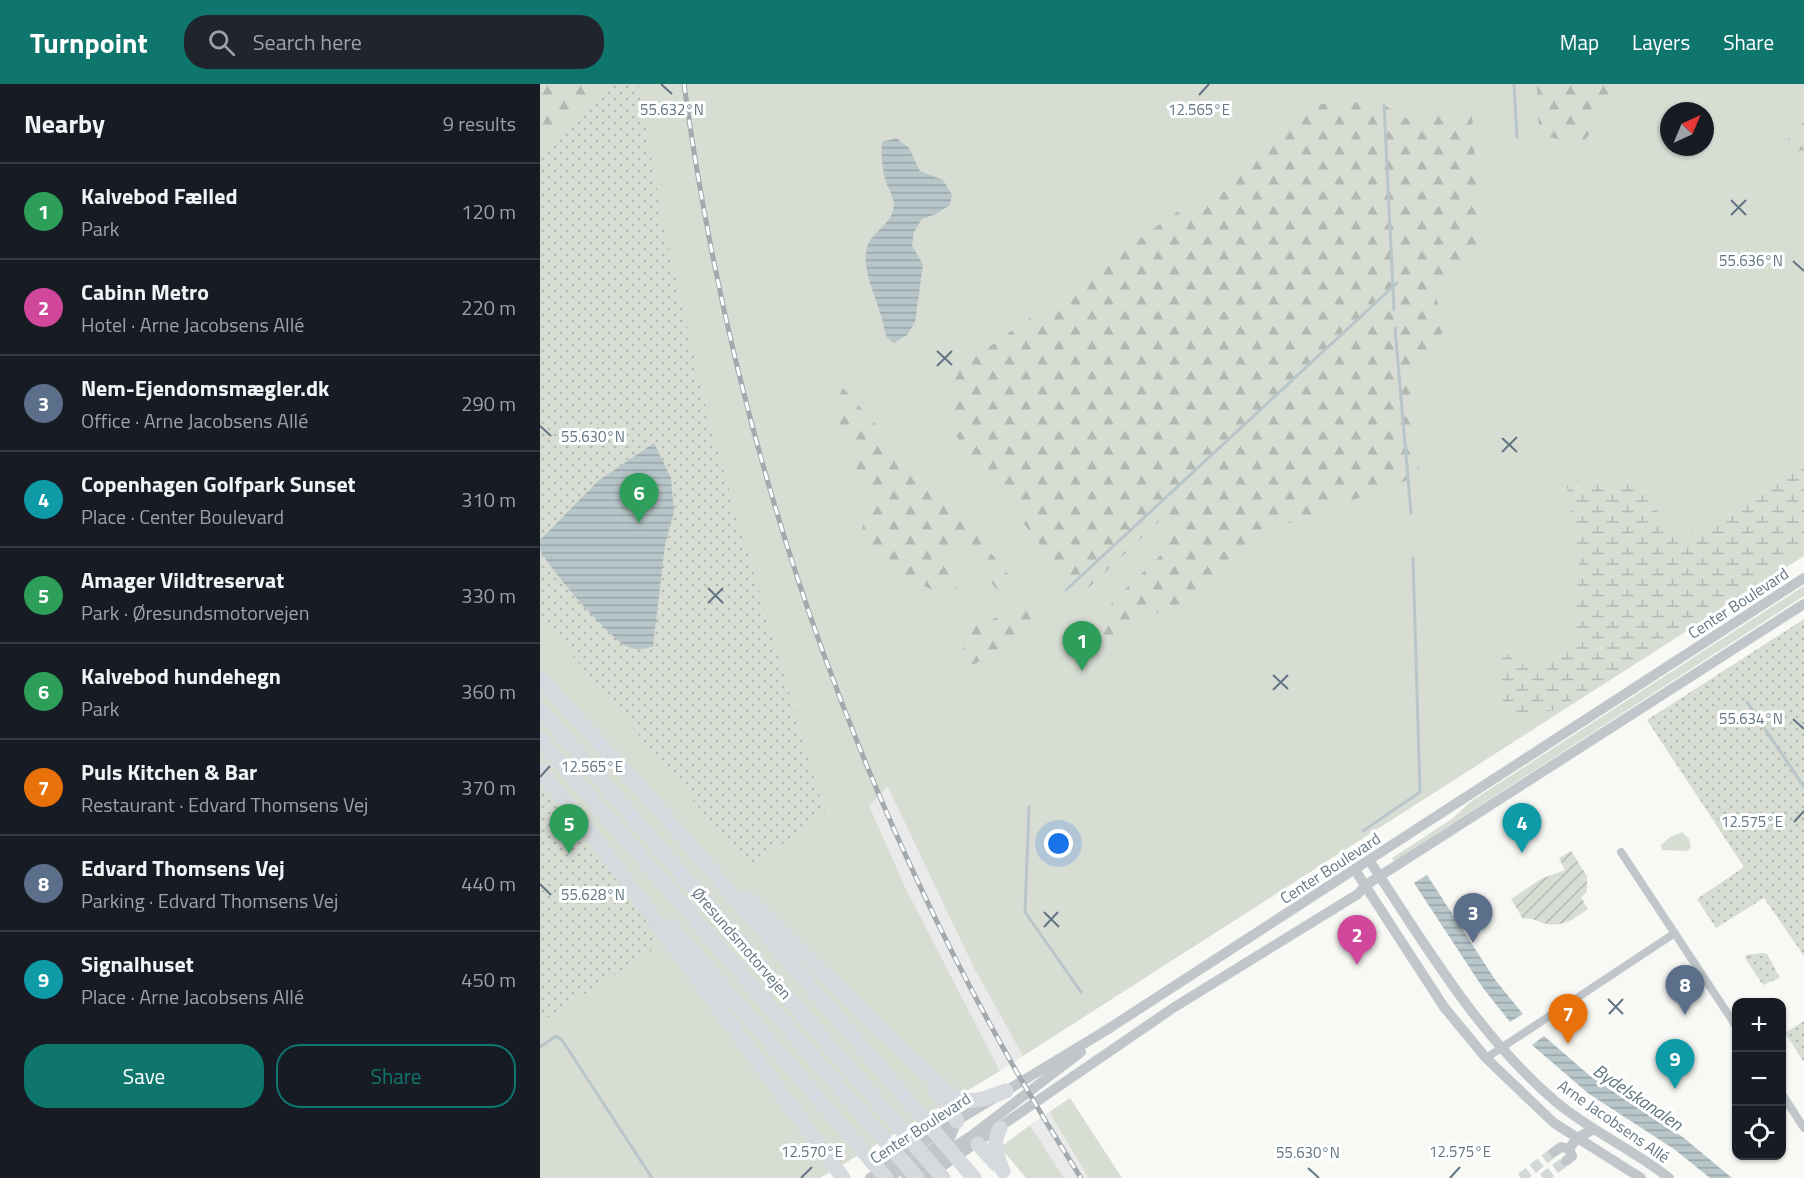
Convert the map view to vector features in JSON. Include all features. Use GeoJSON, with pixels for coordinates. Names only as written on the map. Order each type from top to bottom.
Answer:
{"type":"FeatureCollection","features":[{"type":"Feature","properties":{"kind":"highway"},"geometry":{"type":"LineString","coordinates":[[540,678],[654,803],[974,1178]]}},
{"type":"Feature","properties":{"kind":"highway","name":"Øresundsmotorvejen"},"geometry":{"type":"LineString","coordinates":[[540,709],[944,1178]]}},
{"type":"Feature","properties":{"kind":"highway","name":"Øresundsmotorvejen"},"geometry":{"type":"LineString","coordinates":[[540,739],[917,1178]]}},
{"type":"Feature","properties":{"kind":"highway"},"geometry":{"type":"LineString","coordinates":[[540,770],[597,841],[887,1178]]}},
{"type":"Feature","properties":{"kind":"highway"},"geometry":{"type":"LineString","coordinates":[[654,803],[912,1060],[954,1098],[963,1101],[1013,1103]]}},
{"type":"Feature","properties":{"kind":"highway"},"geometry":{"type":"LineString","coordinates":[[597,841],[843,1178]]}},
{"type":"Feature","properties":{"kind":"highway"},"geometry":{"type":"LineString","coordinates":[[749,1050],[769,1093],[831,1178]]}},
{"type":"Feature","properties":{"kind":"highway"},"geometry":{"type":"LineString","coordinates":[[912,1060],[955,1124]]}},
{"type":"Feature","properties":{"kind":"highway"},"geometry":{"type":"LineString","coordinates":[[1000,1128],[994,1141],[994,1150],[1005,1175]]}},
{"type":"Feature","properties":{"kind":"highway"},"geometry":{"type":"LineString","coordinates":[[971,1142],[1005,1175]]}},
{"type":"Feature","properties":{"kind":"street","name":"Center Boulevard"},"geometry":{"type":"LineString","coordinates":[[925,1178],[971,1142],[1000,1128],[1013,1103],[1059,1072],[1105,1031],[1804,578]]}},
{"type":"Feature","properties":{"kind":"street","name":"Center Boulevard"},"geometry":{"type":"LineString","coordinates":[[870,1178],[955,1124],[1013,1103],[1059,1072],[1173,1008],[1358,894],[1366,885],[1804,604]]}},
{"type":"Feature","properties":{"kind":"street"},"geometry":{"type":"LineString","coordinates":[[1621,852],[1732,1018]]}},
{"type":"Feature","properties":{"kind":"street","name":"Arne Jacobsens Allé"},"geometry":{"type":"LineString","coordinates":[[1369,860],[1472,1014],[1500,1049],[1555,1101],[1669,1178]]}},
{"type":"Feature","properties":{"kind":"street","name":"Arne Jacobsens Allé"},"geometry":{"type":"LineString","coordinates":[[1354,870],[1444,1007],[1486,1058],[1554,1122],[1641,1178]]}},
{"type":"Feature","properties":{"kind":"street"},"geometry":{"type":"LineString","coordinates":[[1486,1058],[1675,933]]}},
{"type":"Feature","properties":{"kind":"street"},"geometry":{"type":"LineString","coordinates":[[1786,1100],[1804,1128]]}},
{"type":"Feature","properties":{"kind":"street"},"geometry":{"type":"LineString","coordinates":[[906,1178],[971,1142],[1013,1103]]}},
{"type":"Feature","properties":{"kind":"street"},"geometry":{"type":"LineString","coordinates":[[887,1178],[950,1138],[955,1124],[971,1142]]}},
{"type":"Feature","properties":{"kind":"street"},"geometry":{"type":"LineString","coordinates":[[1569,1149],[1577,1138],[1594,1129]]}},
{"type":"Feature","properties":{"kind":"street"},"geometry":{"type":"LineString","coordinates":[[1554,1152],[1561,1148],[1569,1149]]}},
{"type":"Feature","properties":{"kind":"street"},"geometry":{"type":"LineString","coordinates":[[1566,1161],[1572,1156],[1569,1149]]}},
{"type":"Feature","properties":{"kind":"shaded area"},"geometry":{"type":"Polygon","coordinates":[[[896,138],[909,148],[920,171],[943,180],[952,195],[950,205],[922,219],[914,232],[912,245],[923,265],[915,322],[907,335],[894,343],[887,338],[885,332],[866,267],[866,256],[870,241],[893,212],[894,202],[884,174],[882,142],[896,138]]]}},
{"type":"Feature","properties":{"kind":"shaded area"},"geometry":{"type":"Polygon","coordinates":[[[654,443],[671,478],[674,512],[665,545],[653,646],[638,649],[630,648],[615,638],[578,599],[545,558],[540,549],[540,540],[598,481],[654,443]]]}},
{"type":"Feature","properties":{"kind":"shaded area"},"geometry":{"type":"Polygon","coordinates":[[[889,787],[974,968],[1023,1056],[1000,1071],[906,889],[869,804],[889,787]]]}},
{"type":"Feature","properties":{"kind":"shaded area"},"geometry":{"type":"Polygon","coordinates":[[[1427,875],[1496,981],[1523,1014],[1510,1022],[1483,988],[1414,883],[1427,875]]]}},
{"type":"Feature","properties":{"kind":"shaded area","name":"Bydelskanalen"},"geometry":{"type":"Polygon","coordinates":[[[1544,1036],[1589,1075],[1684,1138],[1732,1178],[1710,1178],[1674,1149],[1589,1094],[1532,1045],[1544,1036]]]}},
{"type":"Feature","properties":{"kind":"shaded area"},"geometry":{"type":"Polygon","coordinates":[[[1049,1112],[1088,1178],[1064,1178],[1030,1125],[1049,1112]]]}},
{"type":"Feature","properties":{"kind":"green space"},"geometry":{"type":"Polygon","coordinates":[[[540,84],[1804,84],[1804,556],[1023,1056],[974,968],[888,787],[869,805],[906,889],[1000,1071],[820,1178],[540,1178],[540,84]]]}},
{"type":"Feature","properties":{"kind":"green space"},"geometry":{"type":"Polygon","coordinates":[[[540,84],[586,84],[588,101],[540,147],[540,84]]]}},
{"type":"Feature","properties":{"kind":"green space"},"geometry":{"type":"Polygon","coordinates":[[[611,84],[638,84],[664,228],[710,425],[825,814],[749,868],[577,661],[540,621],[540,153],[611,84]]]}},
{"type":"Feature","properties":{"kind":"green space"},"geometry":{"type":"Polygon","coordinates":[[[1537,84],[1636,84],[1611,107],[1582,144],[1539,135],[1537,84]]]}},
{"type":"Feature","properties":{"kind":"green space"},"geometry":{"type":"Polygon","coordinates":[[[1377,101],[1406,118],[1472,113],[1481,259],[1434,280],[1443,338],[1412,368],[1419,476],[1256,535],[1214,594],[1161,611],[1114,641],[1092,626],[1117,597],[1164,552],[1183,517],[1165,516],[1086,590],[1066,574],[1042,547],[954,433],[953,373],[1280,138],[1316,104],[1377,101]]]}},
{"type":"Feature","properties":{"kind":"green space"},"geometry":{"type":"Polygon","coordinates":[[[1804,122],[1804,150],[1791,152],[1786,143],[1793,130],[1804,122]]]}},
{"type":"Feature","properties":{"kind":"green space"},"geometry":{"type":"Polygon","coordinates":[[[841,386],[974,532],[1047,623],[955,675],[970,625],[1021,611],[1014,599],[998,591],[945,523],[959,603],[875,562],[862,530],[865,515],[877,507],[858,472],[829,398],[841,386]]]}},
{"type":"Feature","properties":{"kind":"green space"},"geometry":{"type":"Polygon","coordinates":[[[1804,458],[1804,550],[1558,709],[1523,717],[1503,706],[1501,650],[1521,665],[1554,659],[1574,640],[1579,558],[1567,486],[1575,480],[1613,486],[1635,481],[1650,488],[1663,528],[1686,537],[1804,458]]]}},
{"type":"Feature","properties":{"kind":"green space"},"geometry":{"type":"Polygon","coordinates":[[[1804,586],[1804,596],[1394,861],[1392,858],[1452,819],[1470,802],[1804,586]]]}},
{"type":"Feature","properties":{"kind":"green space"},"geometry":{"type":"Polygon","coordinates":[[[1804,619],[1804,956],[1764,898],[1716,928],[1697,899],[1744,867],[1647,720],[1804,619]]]}},
{"type":"Feature","properties":{"kind":"green space"},"geometry":{"type":"Polygon","coordinates":[[[540,781],[656,927],[654,949],[540,1023],[540,781]]]}},
{"type":"Feature","properties":{"kind":"green space"},"geometry":{"type":"Polygon","coordinates":[[[1682,832],[1689,839],[1691,846],[1688,851],[1662,850],[1661,845],[1670,837],[1682,832]]]}},
{"type":"Feature","properties":{"kind":"green space"},"geometry":{"type":"Polygon","coordinates":[[[1571,851],[1587,876],[1587,892],[1581,897],[1588,909],[1569,921],[1553,925],[1533,919],[1523,919],[1511,899],[1541,879],[1565,870],[1559,858],[1571,851]]]}},
{"type":"Feature","properties":{"kind":"green space"},"geometry":{"type":"Polygon","coordinates":[[[1767,954],[1780,978],[1763,985],[1745,958],[1746,955],[1767,954]]]}},
{"type":"Feature","properties":{"kind":"green space"},"geometry":{"type":"Polygon","coordinates":[[[1804,1021],[1803,1061],[1786,1035],[1804,1021]]]}},
{"type":"Feature","properties":{"kind":"green space"},"geometry":{"type":"Polygon","coordinates":[[[1070,1098],[1122,1178],[1088,1178],[1049,1112],[1070,1098]]]}},
{"type":"Feature","properties":{"kind":"green space"},"geometry":{"type":"Polygon","coordinates":[[[1030,1125],[1064,1178],[1026,1178],[1003,1151],[1002,1146],[1030,1125]]]}},
{"type":"Feature","properties":{"kind":"waterway"},"geometry":{"type":"LineString","coordinates":[[1514,84],[1517,137]]}},
{"type":"Feature","properties":{"kind":"waterway"},"geometry":{"type":"LineString","coordinates":[[1384,105],[1394,310]]}},
{"type":"Feature","properties":{"kind":"waterway"},"geometry":{"type":"LineString","coordinates":[[1066,590],[1397,283]]}},
{"type":"Feature","properties":{"kind":"waterway"},"geometry":{"type":"LineString","coordinates":[[1395,328],[1411,513]]}},
{"type":"Feature","properties":{"kind":"waterway"},"geometry":{"type":"LineString","coordinates":[[1363,831],[1420,792],[1413,558]]}},
{"type":"Feature","properties":{"kind":"waterway"},"geometry":{"type":"LineString","coordinates":[[1747,702],[1804,787]]}},
{"type":"Feature","properties":{"kind":"waterway"},"geometry":{"type":"LineString","coordinates":[[1029,807],[1025,912],[1081,992]]}},
{"type":"Feature","properties":{"kind":"waterway"},"geometry":{"type":"LineString","coordinates":[[540,1047],[556,1036],[562,1040],[652,1178]]}},
{"type":"Feature","properties":{"kind":"tunnel"},"geometry":{"type":"LineString","coordinates":[[1521,1178],[1554,1152]]}},
{"type":"Feature","properties":{"kind":"tunnel"},"geometry":{"type":"LineString","coordinates":[[1543,1178],[1566,1161]]}},
{"type":"Feature","properties":{"kind":"railway"},"geometry":{"type":"LineString","coordinates":[[684,84],[707,228],[738,372],[777,513],[823,653],[877,789],[938,923],[1006,1053],[1081,1178]]}},
{"type":"Feature","properties":{"kind":"place","name":"Kalvebod hundehegn"},"geometry":{"type":"Point","coordinates":[639,523]}},
{"type":"Feature","properties":{"kind":"place","name":"Kalvebod Fælled"},"geometry":{"type":"Point","coordinates":[1082,671]}},
{"type":"Feature","properties":{"kind":"place","name":"Copenhagen Golfpark Sunset"},"geometry":{"type":"Point","coordinates":[1522,853]}},
{"type":"Feature","properties":{"kind":"place","name":"Amager Vildtreservat"},"geometry":{"type":"Point","coordinates":[569,854]}},
{"type":"Feature","properties":{"kind":"place","name":"Nem-Ejendomsmægler.dk"},"geometry":{"type":"Point","coordinates":[1473,943]}},
{"type":"Feature","properties":{"kind":"place","name":"Cabinn Metro"},"geometry":{"type":"Point","coordinates":[1357,965]}},
{"type":"Feature","properties":{"kind":"place","name":"Edvard Thomsens Vej"},"geometry":{"type":"Point","coordinates":[1685,1015]}},
{"type":"Feature","properties":{"kind":"place","name":"Puls Kitchen & Bar"},"geometry":{"type":"Point","coordinates":[1568,1044]}},
{"type":"Feature","properties":{"kind":"place","name":"Signalhuset"},"geometry":{"type":"Point","coordinates":[1675,1089]}}]}
